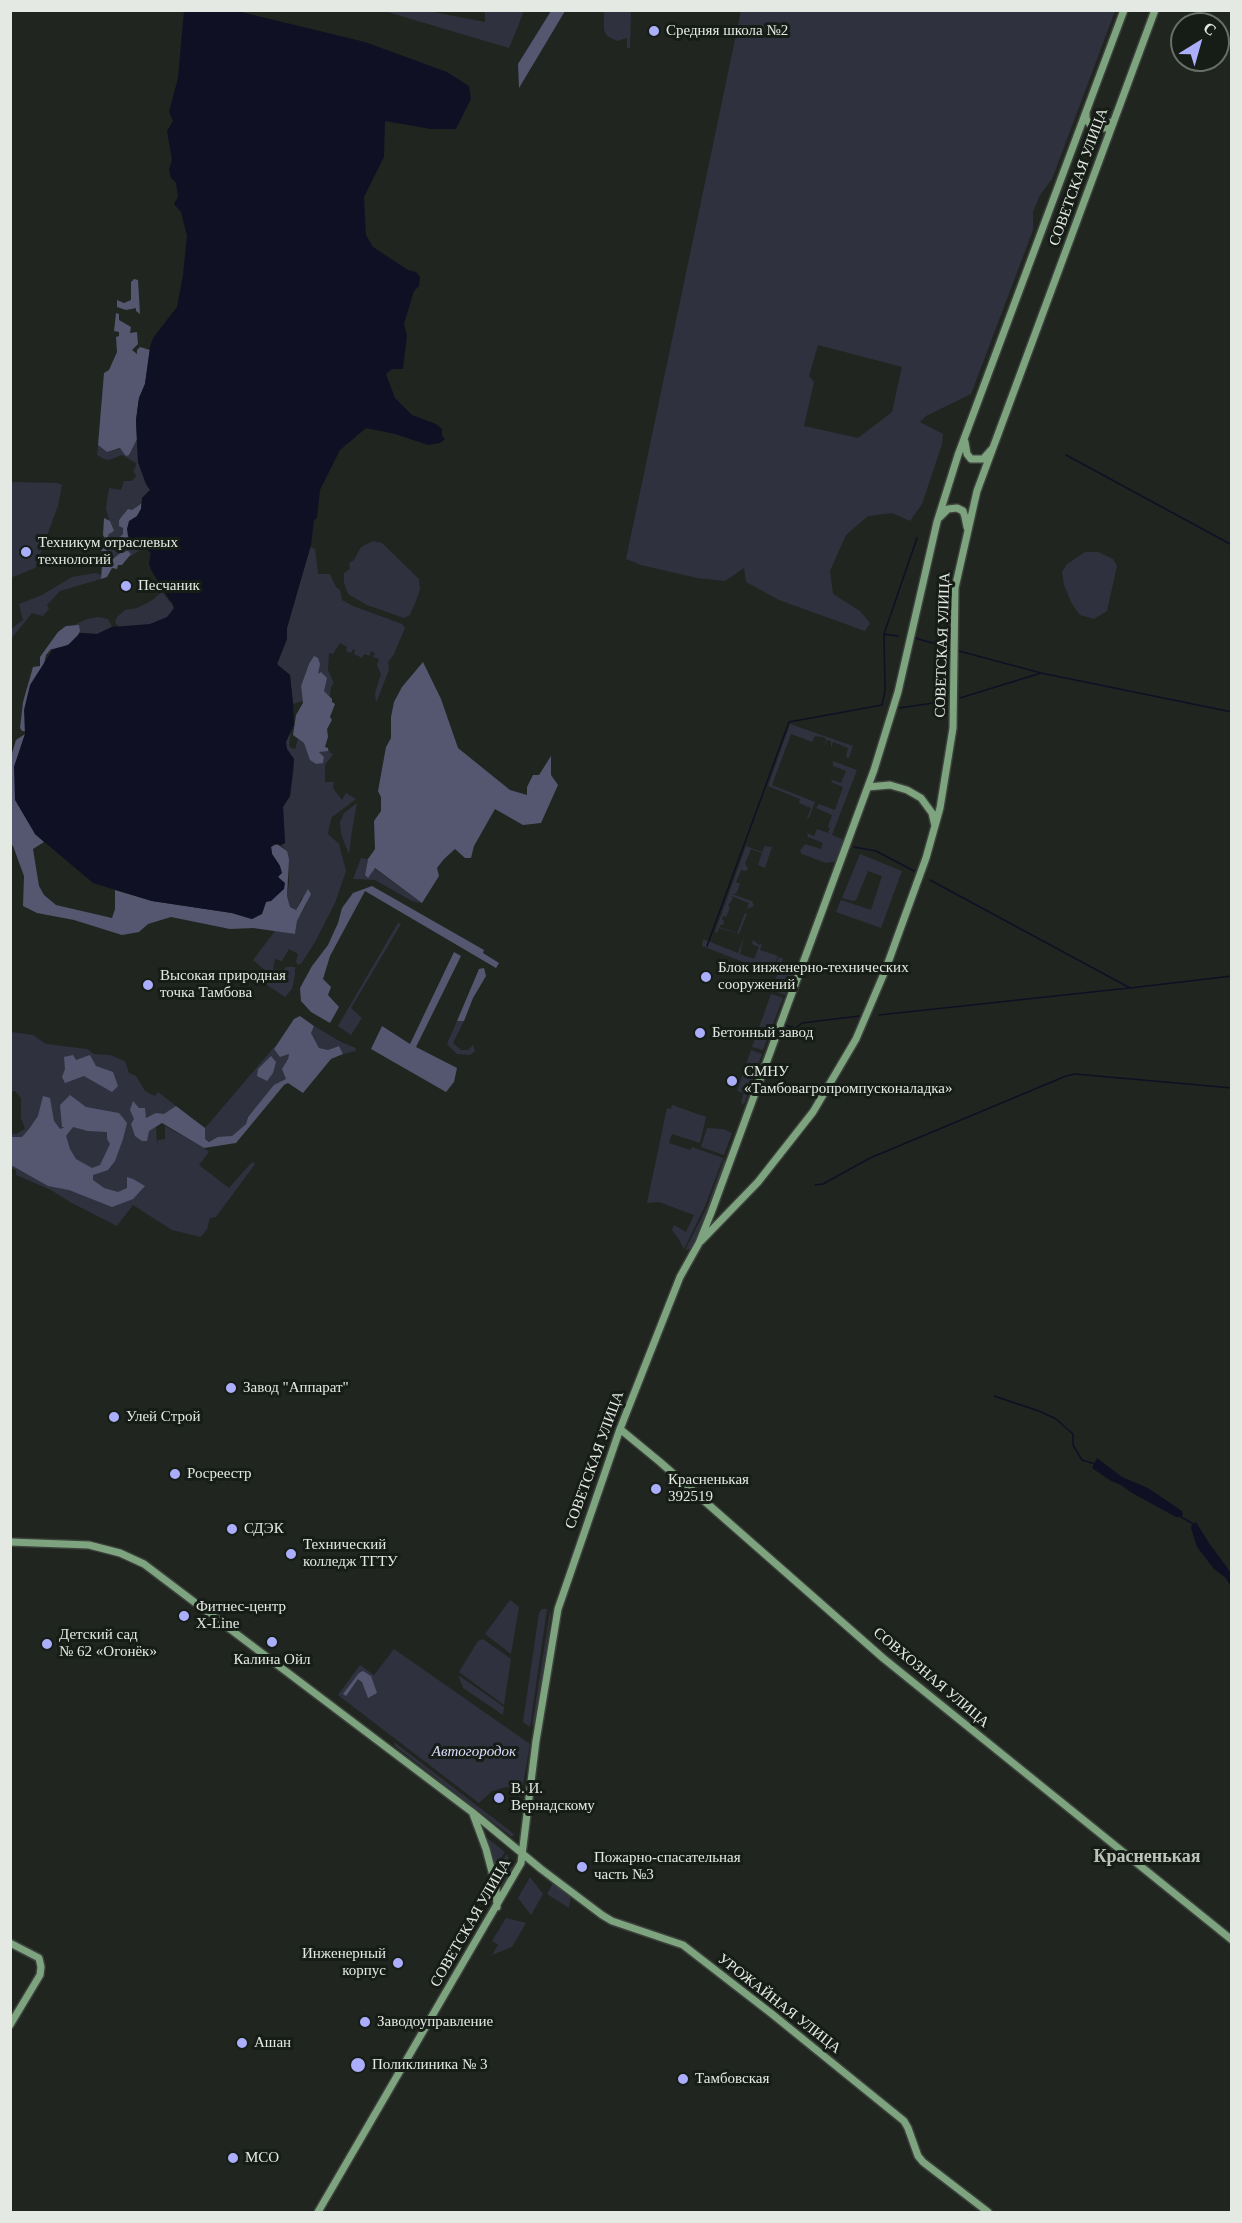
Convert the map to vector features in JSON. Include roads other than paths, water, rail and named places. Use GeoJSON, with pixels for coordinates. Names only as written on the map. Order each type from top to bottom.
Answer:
{"type":"FeatureCollection","features":[{"type":"Feature","properties":{"kind":"main road"},"geometry":{"type":"LineString","coordinates":[[699,1243],[882,748],[937,522],[966,434],[1124,10]]}},
{"type":"Feature","properties":{"kind":"main road","name":"СОВЕТСКАЯ УЛИЦА"},"geometry":{"type":"LineString","coordinates":[[318,2212],[519,1870],[554,1622],[620,1429],[680,1277],[699,1243],[784,1151],[831,1085],[873,1004],[926,858],[940,808],[952,728],[956,588],[977,491],[1155,10]]}},
{"type":"Feature","properties":{"kind":"main road"},"geometry":{"type":"LineString","coordinates":[[1086,110],[1086,119],[1094,129],[1105,128],[1115,119]]}},
{"type":"Feature","properties":{"kind":"main road"},"geometry":{"type":"LineString","coordinates":[[966,434],[964,447],[971,459],[983,459],[993,447]]}},
{"type":"Feature","properties":{"kind":"main road"},"geometry":{"type":"LineString","coordinates":[[937,522],[948,509],[957,508],[963,511],[967,532]]}},
{"type":"Feature","properties":{"kind":"main road"},"geometry":{"type":"LineString","coordinates":[[868,787],[890,785],[921,798],[932,813],[935,827]]}},
{"type":"Feature","properties":{"kind":"main road","name":"СОВХОЗНАЯ УЛИЦА"},"geometry":{"type":"LineString","coordinates":[[620,1429],[669,1469],[883,1658],[1232,1940]]}},
{"type":"Feature","properties":{"kind":"main road","name":"УРОЖАЙНАЯ УЛИЦА"},"geometry":{"type":"LineString","coordinates":[[10,1542],[89,1545],[137,1560],[472,1812],[602,1915],[618,1923],[674,1940],[683,1945],[764,2007],[904,2121],[918,2156],[923,2162],[988,2212]]}},
{"type":"Feature","properties":{"kind":"main road"},"geometry":{"type":"LineString","coordinates":[[472,1812],[486,1849],[496,1887],[496,1908]]}},
{"type":"Feature","properties":{"kind":"main road"},"geometry":{"type":"LineString","coordinates":[[10,1943],[39,1958],[41,1967],[40,1975],[10,2025]]}},
{"type":"Feature","properties":{"kind":"waterway"},"geometry":{"type":"LineString","coordinates":[[1066,455],[1232,545]]}},
{"type":"Feature","properties":{"kind":"waterway"},"geometry":{"type":"LineString","coordinates":[[898,636],[884,634],[917,538]]}},
{"type":"Feature","properties":{"kind":"waterway"},"geometry":{"type":"LineString","coordinates":[[707,946],[789,722],[882,705],[885,691],[884,634]]}},
{"type":"Feature","properties":{"kind":"waterway"},"geometry":{"type":"LineString","coordinates":[[915,638],[946,647]]}},
{"type":"Feature","properties":{"kind":"waterway"},"geometry":{"type":"LineString","coordinates":[[959,651],[1041,673]]}},
{"type":"Feature","properties":{"kind":"waterway"},"geometry":{"type":"LineString","coordinates":[[960,698],[1041,673],[1232,712]]}},
{"type":"Feature","properties":{"kind":"waterway"},"geometry":{"type":"LineString","coordinates":[[899,708],[948,701]]}},
{"type":"Feature","properties":{"kind":"waterway"},"geometry":{"type":"LineString","coordinates":[[854,847],[876,851],[914,871]]}},
{"type":"Feature","properties":{"kind":"waterway"},"geometry":{"type":"LineString","coordinates":[[930,880],[1130,988],[1232,976]]}},
{"type":"Feature","properties":{"kind":"waterway"},"geometry":{"type":"LineString","coordinates":[[879,1015],[1129,988]]}},
{"type":"Feature","properties":{"kind":"waterway"},"geometry":{"type":"LineString","coordinates":[[784,1025],[796,1028],[802,1023],[859,1016]]}},
{"type":"Feature","properties":{"kind":"waterway"},"geometry":{"type":"LineString","coordinates":[[815,1185],[823,1184],[870,1158],[1066,1076],[1075,1074],[1232,1088]]}},
{"type":"Feature","properties":{"kind":"waterway"},"geometry":{"type":"LineString","coordinates":[[994,1396],[1056,1419],[1073,1434],[1073,1445],[1082,1460],[1095,1464]]}},
{"type":"Feature","properties":{"kind":"waterway"},"geometry":{"type":"LineString","coordinates":[[1181,1517],[1192,1523]]}},
{"type":"Feature","properties":{"kind":"place","name":"Средняя школа №2"},"geometry":{"type":"Point","coordinates":[654,31]}},
{"type":"Feature","properties":{"kind":"place","name":"Техникум отраслевых технологий"},"geometry":{"type":"Point","coordinates":[26,552]}},
{"type":"Feature","properties":{"kind":"place","name":"Песчаник"},"geometry":{"type":"Point","coordinates":[126,586]}},
{"type":"Feature","properties":{"kind":"place","name":"Блок инженерно-технических сооружений"},"geometry":{"type":"Point","coordinates":[706,977]}},
{"type":"Feature","properties":{"kind":"place","name":"Высокая природная точка Тамбова"},"geometry":{"type":"Point","coordinates":[148,985]}},
{"type":"Feature","properties":{"kind":"place","name":"Бетонный завод"},"geometry":{"type":"Point","coordinates":[700,1033]}},
{"type":"Feature","properties":{"kind":"place","name":"СМНУ «Тамбовагропромпусконаладка»"},"geometry":{"type":"Point","coordinates":[732,1081]}},
{"type":"Feature","properties":{"kind":"place","name":"Завод \"Аппарат\""},"geometry":{"type":"Point","coordinates":[231,1388]}},
{"type":"Feature","properties":{"kind":"place","name":"Улей Строй"},"geometry":{"type":"Point","coordinates":[114,1417]}},
{"type":"Feature","properties":{"kind":"place","name":"Росреестр"},"geometry":{"type":"Point","coordinates":[175,1474]}},
{"type":"Feature","properties":{"kind":"place","name":"Красненькая 392519"},"geometry":{"type":"Point","coordinates":[656,1489]}},
{"type":"Feature","properties":{"kind":"place","name":"СДЭК"},"geometry":{"type":"Point","coordinates":[232,1529]}},
{"type":"Feature","properties":{"kind":"place","name":"Технический колледж ТГТУ"},"geometry":{"type":"Point","coordinates":[291,1554]}},
{"type":"Feature","properties":{"kind":"place","name":"Фитнес-центр X-Line"},"geometry":{"type":"Point","coordinates":[184,1616]}},
{"type":"Feature","properties":{"kind":"place","name":"Калина Ойл"},"geometry":{"type":"Point","coordinates":[272,1642]}},
{"type":"Feature","properties":{"kind":"place","name":"Детский сад № 62 «Огонёк»"},"geometry":{"type":"Point","coordinates":[47,1644]}},
{"type":"Feature","properties":{"kind":"place","name":"В. И. Вернадскому"},"geometry":{"type":"Point","coordinates":[499,1798]}},
{"type":"Feature","properties":{"kind":"place","name":"Пожарно-спасательная часть №3"},"geometry":{"type":"Point","coordinates":[582,1867]}},
{"type":"Feature","properties":{"kind":"place","name":"Инженерный корпус"},"geometry":{"type":"Point","coordinates":[398,1963]}},
{"type":"Feature","properties":{"kind":"place","name":"Заводоуправление"},"geometry":{"type":"Point","coordinates":[365,2022]}},
{"type":"Feature","properties":{"kind":"place","name":"Ашан"},"geometry":{"type":"Point","coordinates":[242,2043]}},
{"type":"Feature","properties":{"kind":"place","name":"Поликлиника № 3"},"geometry":{"type":"Point","coordinates":[358,2065]}},
{"type":"Feature","properties":{"kind":"place","name":"Тамбовская"},"geometry":{"type":"Point","coordinates":[683,2079]}},
{"type":"Feature","properties":{"kind":"place","name":"МСО"},"geometry":{"type":"Point","coordinates":[233,2158]}},
{"type":"Feature","properties":{"kind":"district","name":"Красненькая"},"geometry":{"type":"Point","coordinates":[1147,1857]}},
{"type":"Feature","properties":{"kind":"park label","name":"Автогородок"},"geometry":{"type":"Point","coordinates":[474,1752]}}]}
